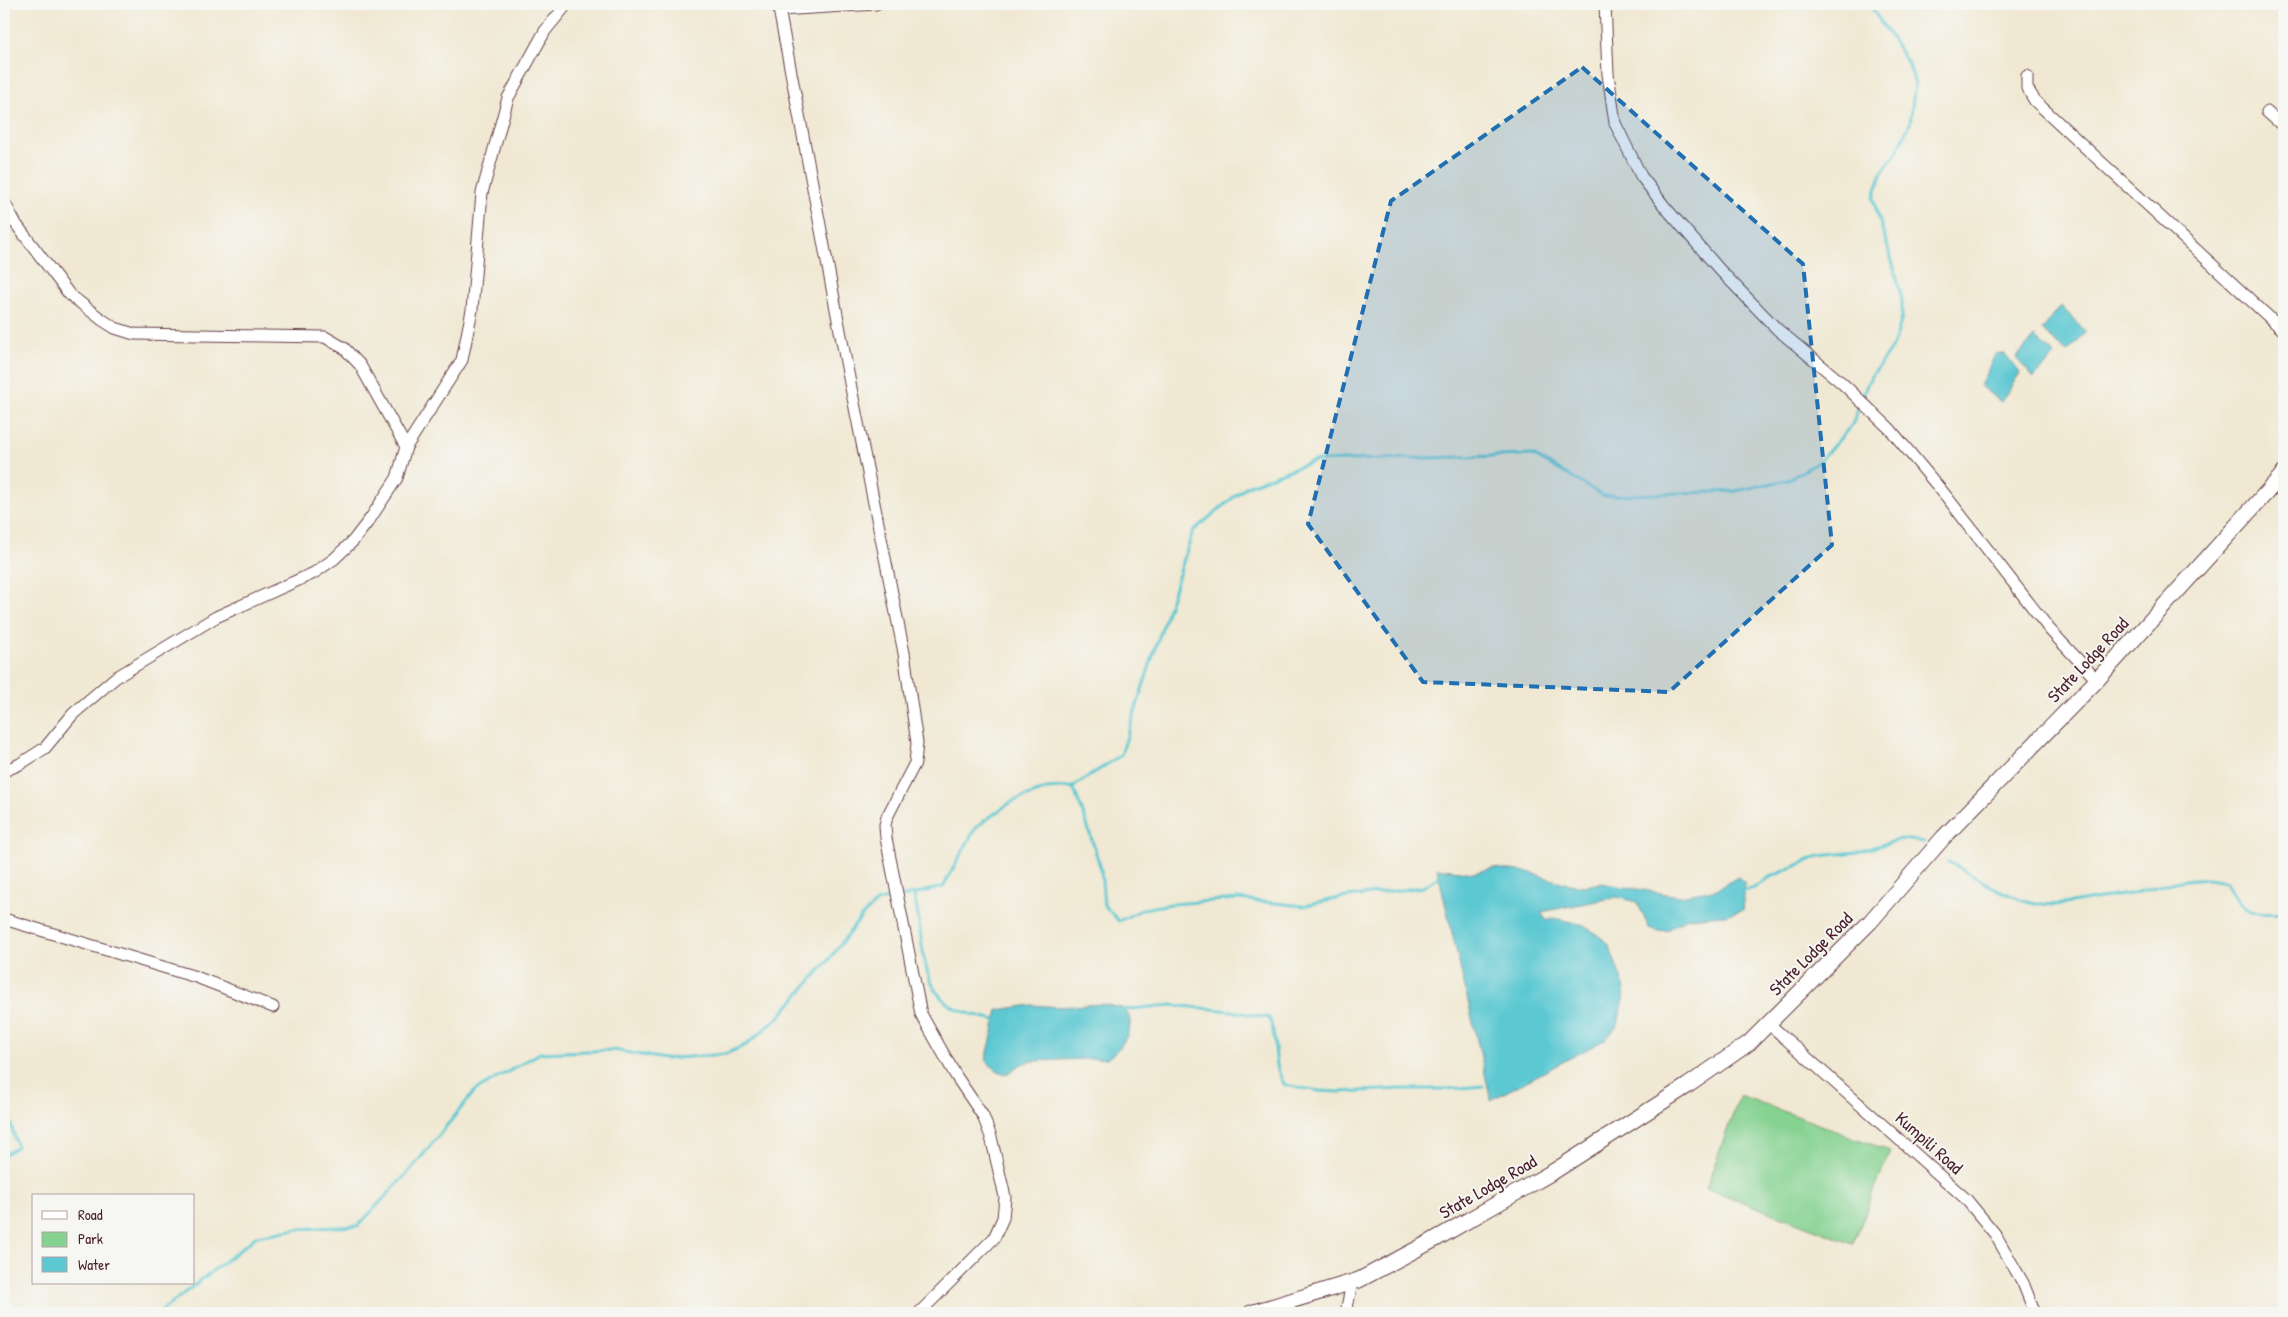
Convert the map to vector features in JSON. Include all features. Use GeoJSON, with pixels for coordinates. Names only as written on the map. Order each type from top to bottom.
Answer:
{"type":"FeatureCollection","features":[{"type":"Feature","properties":{"kind":"street"},"geometry":{"type":"LineString","coordinates":[[4,771],[20,764],[45,748],[73,714],[114,678],[216,616],[257,597],[302,580],[334,559],[353,541],[397,478],[406,447],[462,360],[472,310],[482,193],[508,98],[545,31],[567,4]]}},
{"type":"Feature","properties":{"kind":"street"},"geometry":{"type":"LineString","coordinates":[[876,4],[779,7],[850,383],[904,653],[917,743],[915,763],[893,805],[885,825],[900,908],[921,1014],[956,1076],[983,1116],[991,1137],[1004,1197],[1003,1218],[994,1238],[919,1313]]}},
{"type":"Feature","properties":{"kind":"street"},"geometry":{"type":"LineString","coordinates":[[1605,4],[1608,74],[1615,123],[1641,176],[1719,270],[1777,329],[1855,396],[1890,429],[1946,496],[2050,630],[2097,680]]}},
{"type":"Feature","properties":{"kind":"street"},"geometry":{"type":"LineString","coordinates":[[2027,76],[2027,88],[2035,101],[2284,331]]}},
{"type":"Feature","properties":{"kind":"street"},"geometry":{"type":"LineString","coordinates":[[2267,112],[2284,127]]}},
{"type":"Feature","properties":{"kind":"street"},"geometry":{"type":"LineString","coordinates":[[4,202],[16,224],[69,294],[100,320],[115,328],[134,334],[325,337],[344,348],[360,365],[406,447]]}},
{"type":"Feature","properties":{"kind":"street","name":"State Lodge Road"},"geometry":{"type":"LineString","coordinates":[[1251,1313],[1352,1282],[1432,1241],[1556,1170],[1687,1086],[1749,1043],[1870,922],[1943,838],[2097,680],[2284,473]]}},
{"type":"Feature","properties":{"kind":"street"},"geometry":{"type":"LineString","coordinates":[[4,919],[196,977],[273,1007]]}},
{"type":"Feature","properties":{"kind":"street","name":"Kumpili Road"},"geometry":{"type":"LineString","coordinates":[[1768,1023],[1966,1199],[1995,1234],[2023,1283],[2035,1313]]}},
{"type":"Feature","properties":{"kind":"street"},"geometry":{"type":"LineString","coordinates":[[1346,1313],[1352,1282]]}},
{"type":"Feature","properties":{"kind":"highlighted area"},"geometry":{"type":"Polygon","coordinates":[[[1582,67],[1803,264],[1832,545],[1669,692],[1423,682],[1308,524],[1391,201],[1582,67]]]}},
{"type":"Feature","properties":{"kind":"green space"},"geometry":{"type":"Polygon","coordinates":[[[1740,1095],[1890,1151],[1853,1244],[1706,1188],[1740,1095]]]}},
{"type":"Feature","properties":{"kind":"water"},"geometry":{"type":"Polygon","coordinates":[[[2061,306],[2086,332],[2067,352],[2042,330],[2061,306]]]}},
{"type":"Feature","properties":{"kind":"water"},"geometry":{"type":"Polygon","coordinates":[[[2034,337],[2055,355],[2034,378],[2016,358],[2034,337]]]}},
{"type":"Feature","properties":{"kind":"water"},"geometry":{"type":"Polygon","coordinates":[[[1996,353],[2005,354],[2020,373],[2001,402],[1980,386],[1996,353]]]}},
{"type":"Feature","properties":{"kind":"water"},"geometry":{"type":"Polygon","coordinates":[[[1437,868],[1474,873],[1492,868],[1528,872],[1564,883],[1583,886],[1601,883],[1679,896],[1715,890],[1738,877],[1745,883],[1743,910],[1725,915],[1686,918],[1668,930],[1658,931],[1649,928],[1637,902],[1617,897],[1541,912],[1546,920],[1554,918],[1584,925],[1608,943],[1625,989],[1618,1025],[1606,1039],[1491,1100],[1437,868]]]}},
{"type":"Feature","properties":{"kind":"water"},"geometry":{"type":"Polygon","coordinates":[[[1102,1004],[1122,1008],[1130,1020],[1130,1027],[1123,1042],[1107,1058],[1031,1061],[1005,1074],[986,1061],[998,1010],[1032,1005],[1061,1007],[1102,1004]]]}},
{"type":"Feature","properties":{"kind":"waterway"},"geometry":{"type":"LineString","coordinates":[[1862,398],[1868,382],[1894,344],[1902,318],[1902,300],[1895,271],[1873,199],[1882,172],[1897,152],[1910,123],[1915,84],[1909,65],[1869,4]]}},
{"type":"Feature","properties":{"kind":"waterway"},"geometry":{"type":"LineString","coordinates":[[1073,787],[1121,755],[1193,531],[1247,486],[1314,461],[1533,455],[1604,496],[1736,491],[1787,480],[1819,462],[1852,425],[1860,404]]}},
{"type":"Feature","properties":{"kind":"waterway"},"geometry":{"type":"LineString","coordinates":[[901,897],[943,887],[976,827],[1011,802],[1047,789],[1073,787],[1101,869],[1104,905],[1119,921],[1143,909],[1171,904],[1237,899],[1303,906],[1340,898],[1423,887],[1439,877]]}},
{"type":"Feature","properties":{"kind":"waterway"},"geometry":{"type":"LineString","coordinates":[[1741,892],[1754,888],[1768,878],[1819,856],[1858,852],[1901,839],[1924,842]]}},
{"type":"Feature","properties":{"kind":"waterway"},"geometry":{"type":"LineString","coordinates":[[1948,862],[2004,892],[2041,904],[2067,904],[2129,894],[2184,880],[2205,879],[2226,883],[2237,901],[2249,910],[2264,913],[2284,913]]}},
{"type":"Feature","properties":{"kind":"waterway"},"geometry":{"type":"LineString","coordinates":[[914,895],[926,968],[938,993],[947,1003],[959,1010],[998,1021]]}},
{"type":"Feature","properties":{"kind":"waterway"},"geometry":{"type":"LineString","coordinates":[[159,1313],[257,1236],[297,1229],[358,1226],[413,1167],[475,1091],[540,1053],[614,1050],[664,1059],[725,1054],[746,1045],[778,1018],[828,961],[861,917],[878,901],[895,898]]}},
{"type":"Feature","properties":{"kind":"waterway"},"geometry":{"type":"LineString","coordinates":[[1121,1010],[1171,1005],[1232,1011],[1269,1018],[1274,1035],[1278,1070],[1285,1085],[1319,1091],[1340,1092],[1449,1089],[1483,1086]]}},
{"type":"Feature","properties":{"kind":"waterway"},"geometry":{"type":"LineString","coordinates":[[4,1097],[17,1147],[4,1155]]}}]}
